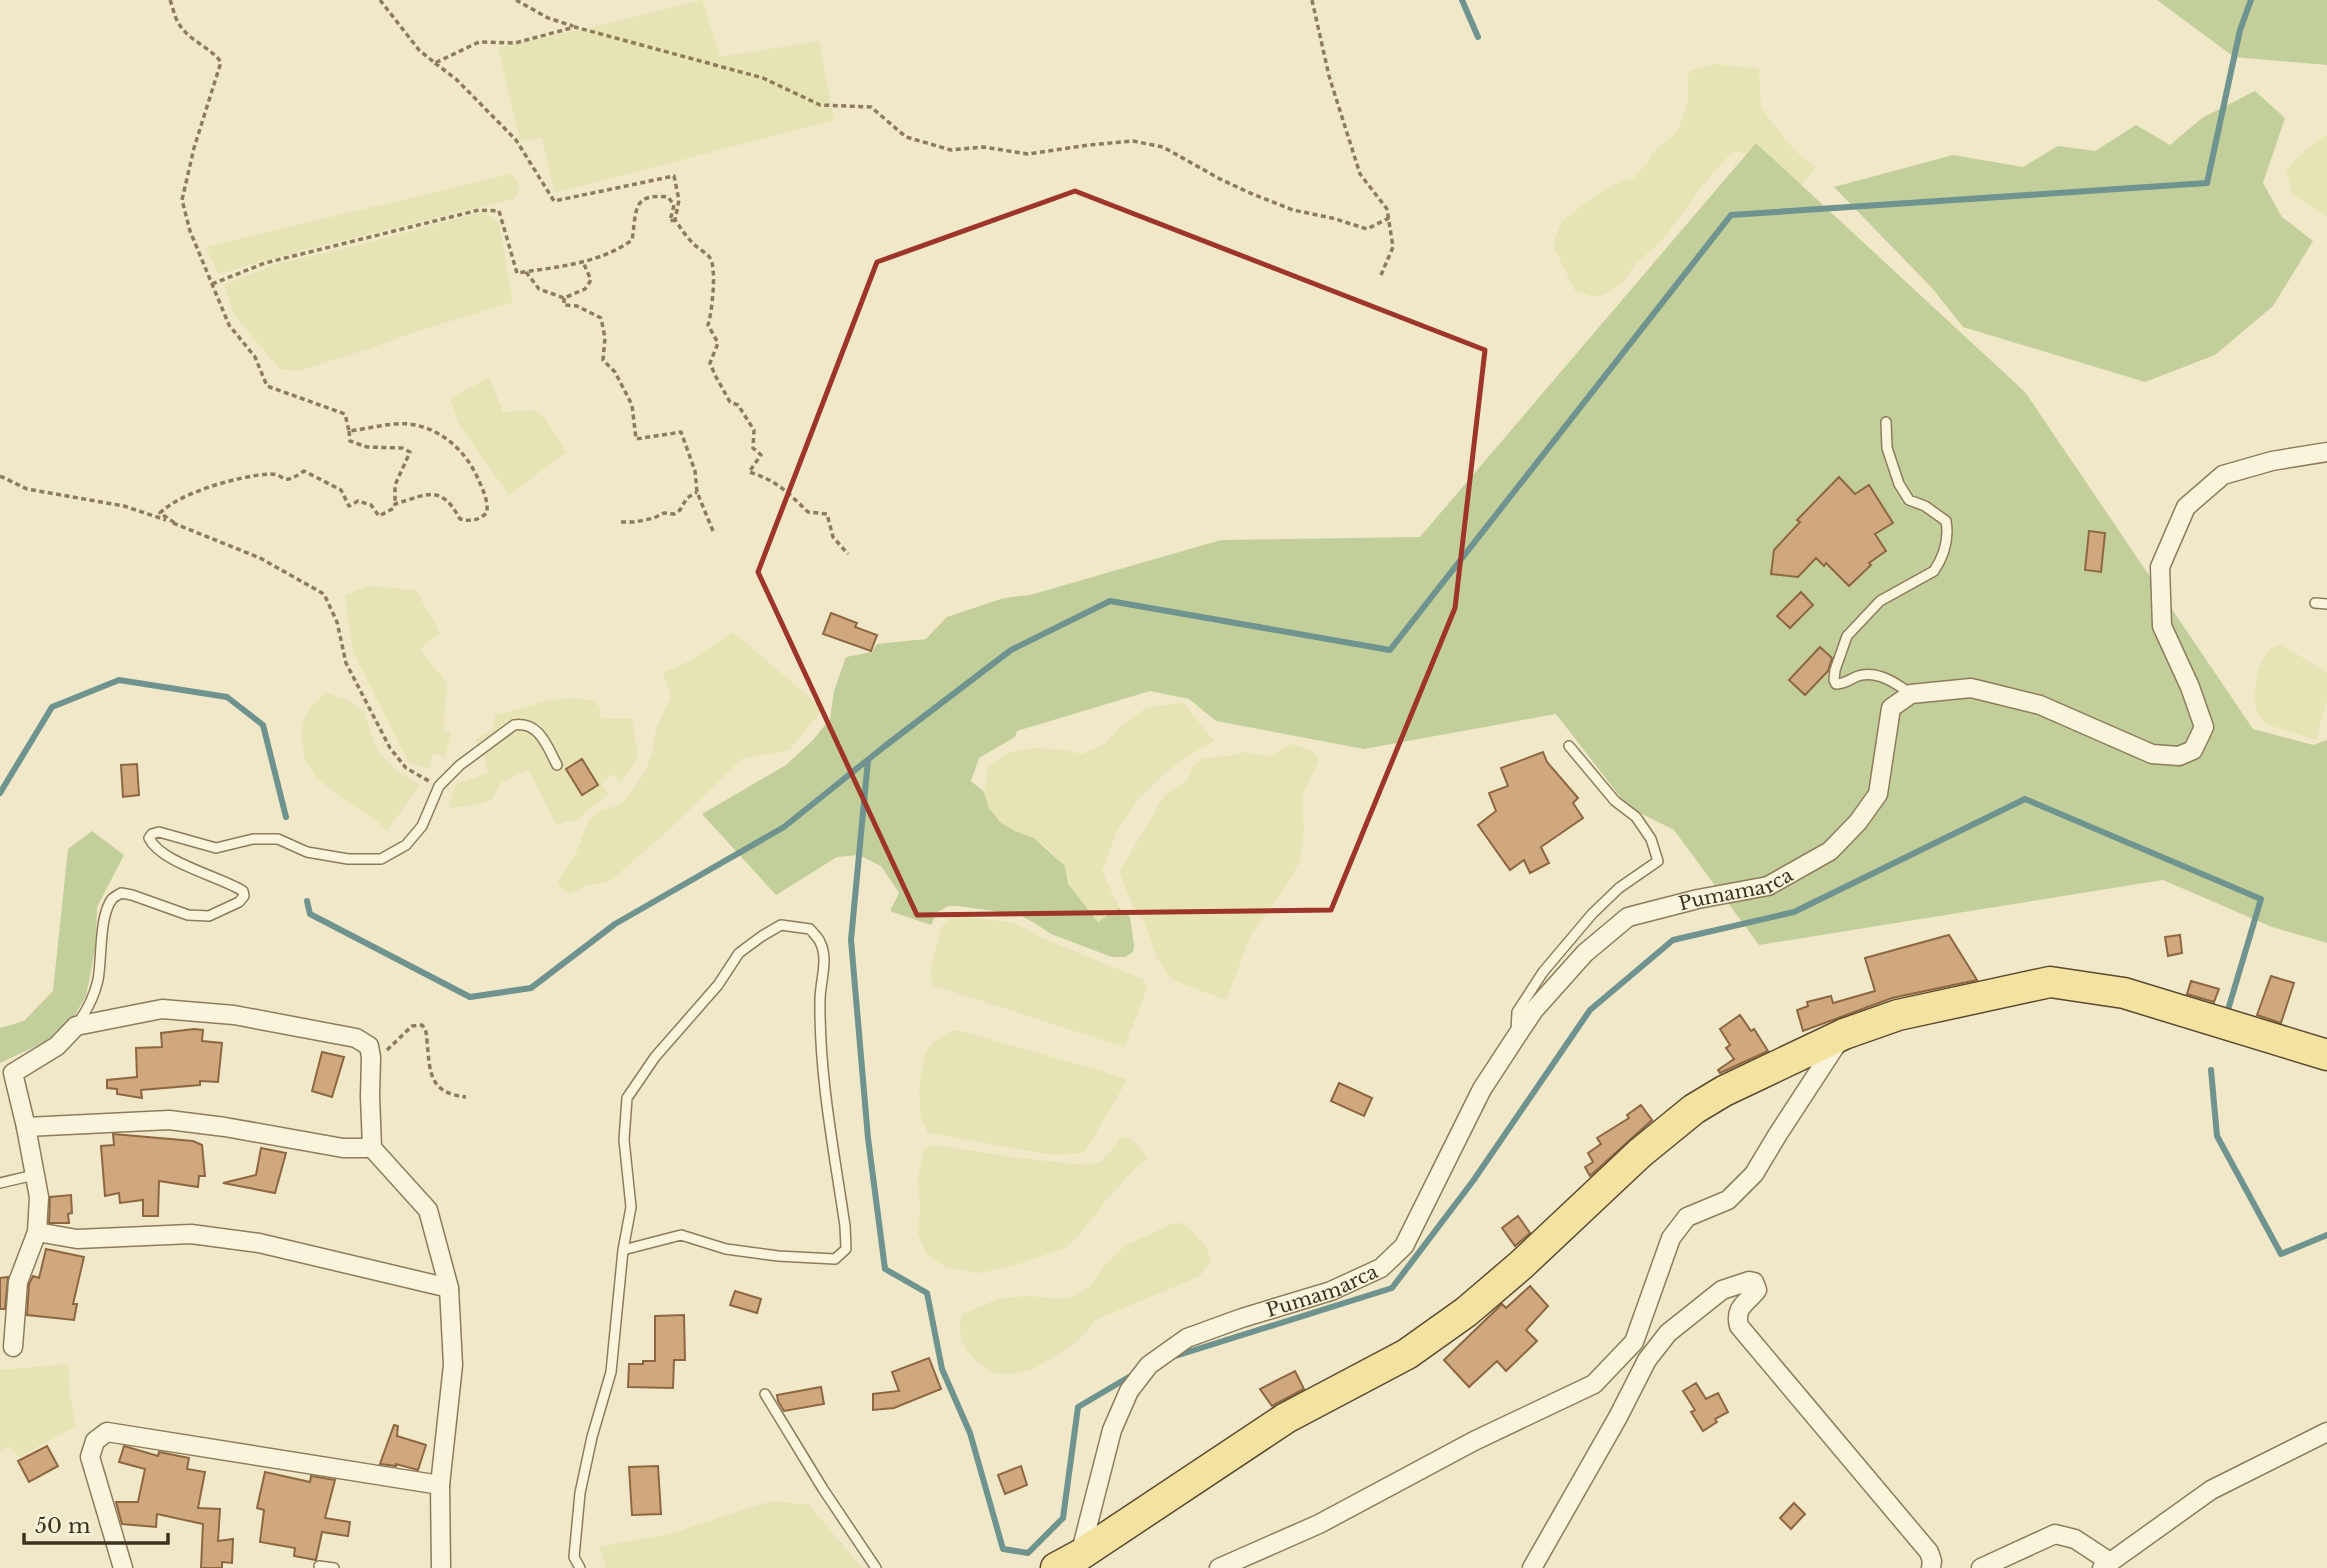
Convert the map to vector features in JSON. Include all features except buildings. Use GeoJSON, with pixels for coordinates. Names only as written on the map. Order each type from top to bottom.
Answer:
{"type":"FeatureCollection","features":[{"type":"Feature","properties":{"kind":"main road","name":"Pumamarca"},"geometry":{"type":"LineString","coordinates":[[1068,1562],[1286,1418],[1407,1354],[1466,1312],[1521,1265],[1640,1153],[1694,1109],[1724,1091],[1844,1034],[1898,1014],[2050,982],[2124,993],[2327,1055]]}},
{"type":"Feature","properties":{"kind":"street"},"geometry":{"type":"LineString","coordinates":[[1911,694],[1971,688],[2040,705],[2152,754],[2179,756],[2193,751],[2204,727],[2190,687],[2162,626],[2160,567],[2186,507],[2223,475],[2272,461],[2327,452]]}},
{"type":"Feature","properties":{"kind":"street","name":"Pumamarca"},"geometry":{"type":"LineString","coordinates":[[1068,1562],[1112,1430],[1129,1391],[1149,1365],[1187,1338],[1331,1291],[1381,1268],[1404,1247],[1482,1089],[1534,1010],[1586,953],[1628,917],[1698,899],[1768,886],[1830,851],[1858,822],[1878,794],[1891,708],[1911,694]]}},
{"type":"Feature","properties":{"kind":"street"},"geometry":{"type":"LineString","coordinates":[[13,1347],[18,1282],[37,1232],[39,1197],[26,1127],[6,1074],[57,1046],[76,1026],[162,1010],[222,1014],[356,1038],[369,1046],[371,1057],[372,1148],[428,1210],[449,1289],[453,1365],[440,1485],[441,1568]]}},
{"type":"Feature","properties":{"kind":"street"},"geometry":{"type":"LineString","coordinates":[[1219,1568],[1320,1524],[1474,1441],[1594,1384],[1634,1342],[1671,1238],[1687,1217],[1728,1200],[1754,1174],[1844,1034]]}},
{"type":"Feature","properties":{"kind":"street"},"geometry":{"type":"LineString","coordinates":[[26,1127],[169,1120],[343,1148],[372,1148]]}},
{"type":"Feature","properties":{"kind":"street"},"geometry":{"type":"LineString","coordinates":[[37,1232],[77,1239],[191,1234],[259,1243],[449,1289]]}},
{"type":"Feature","properties":{"kind":"street"},"geometry":{"type":"LineString","coordinates":[[1532,1568],[1618,1417],[1647,1360],[1668,1333],[1722,1290],[1749,1281],[1754,1282],[1757,1290],[1740,1307],[1737,1317],[1739,1326],[1929,1552],[1931,1568]]}},
{"type":"Feature","properties":{"kind":"street"},"geometry":{"type":"LineString","coordinates":[[1634,1342],[1647,1360]]}},
{"type":"Feature","properties":{"kind":"street"},"geometry":{"type":"LineString","coordinates":[[123,1568],[90,1457],[94,1441],[107,1432],[440,1485]]}},
{"type":"Feature","properties":{"kind":"street"},"geometry":{"type":"LineString","coordinates":[[1980,1568],[2054,1534],[2075,1539],[2106,1565],[2211,1490],[2327,1432]]}},
{"type":"Feature","properties":{"kind":"lane"},"geometry":{"type":"LineString","coordinates":[[1886,422],[1887,448],[1899,484],[1909,500],[1925,506],[1946,521],[1949,534],[1940,563],[1934,570],[1880,601],[1847,636],[1834,680],[1836,684],[1842,684],[1865,674],[1884,677],[1911,694]]}},
{"type":"Feature","properties":{"kind":"lane"},"geometry":{"type":"LineString","coordinates":[[2315,603],[2327,604]]}},
{"type":"Feature","properties":{"kind":"lane"},"geometry":{"type":"LineString","coordinates":[[76,1026],[94,995],[103,921],[111,900],[121,893],[188,915],[209,916],[244,897],[243,891],[235,886],[194,870],[153,846],[149,838],[152,834],[159,832],[216,848],[253,839],[278,839],[307,852],[348,859],[381,859],[406,845],[422,826],[439,786],[460,765],[514,725],[524,723],[533,728],[546,744],[557,765]]}},
{"type":"Feature","properties":{"kind":"lane"},"geometry":{"type":"LineString","coordinates":[[1516,1037],[1517,1012],[1543,972],[1592,914],[1619,888],[1658,861],[1651,839],[1636,817],[1615,801],[1569,746]]}},
{"type":"Feature","properties":{"kind":"lane"},"geometry":{"type":"LineString","coordinates":[[580,1568],[574,1557],[580,1493],[592,1437],[611,1372],[624,1250],[631,1207],[624,1140],[627,1098],[655,1057],[718,985],[739,953],[781,925],[810,929],[821,942],[824,968],[820,1025],[823,1074],[845,1226],[846,1250],[835,1259],[778,1256],[726,1249],[681,1235],[624,1250]]}},
{"type":"Feature","properties":{"kind":"lane"},"geometry":{"type":"LineString","coordinates":[[0,1183],[34,1175]]}},
{"type":"Feature","properties":{"kind":"lane"},"geometry":{"type":"LineString","coordinates":[[765,1394],[823,1489],[876,1568]]}},
{"type":"Feature","properties":{"kind":"lane"},"geometry":{"type":"LineString","coordinates":[[318,1566],[334,1568]]}},
{"type":"Feature","properties":{"kind":"path"},"geometry":{"type":"LineString","coordinates":[[170,0],[177,22],[186,33],[213,51],[221,62],[194,148],[182,200],[190,231],[229,325],[256,357],[267,386],[345,414],[350,441],[367,447],[402,448],[410,452],[395,485],[394,508],[379,516],[371,505],[358,501],[349,506],[341,490],[304,471],[292,479],[284,480],[272,474],[215,486],[170,503],[160,513],[175,523]]}},
{"type":"Feature","properties":{"kind":"path"},"geometry":{"type":"LineString","coordinates":[[380,0],[419,50],[457,80],[516,140],[554,201],[674,176],[680,200],[676,220],[692,243],[711,260],[714,269],[711,295],[713,311],[708,326],[718,343],[710,363],[724,393],[730,402],[738,405],[754,430],[753,448],[761,455],[749,472],[763,476],[789,491],[807,512],[827,514],[833,537],[848,554]]}},
{"type":"Feature","properties":{"kind":"path"},"geometry":{"type":"LineString","coordinates":[[516,0],[548,18],[575,27],[763,78],[820,105],[871,107],[906,137],[951,150],[983,146],[1028,154],[1133,141],[1163,147],[1220,180],[1293,210],[1367,229],[1389,218]]}},
{"type":"Feature","properties":{"kind":"path"},"geometry":{"type":"LineString","coordinates":[[1312,0],[1329,76],[1360,174],[1387,209],[1393,247],[1381,275]]}},
{"type":"Feature","properties":{"kind":"path"},"geometry":{"type":"LineString","coordinates":[[435,62],[479,42],[515,43],[575,27]]}},
{"type":"Feature","properties":{"kind":"path"},"geometry":{"type":"LineString","coordinates":[[212,284],[265,263],[479,210],[499,211],[517,273],[583,262],[624,246],[632,240],[635,216],[641,201],[651,195],[668,197],[674,205],[670,221],[676,220]]}},
{"type":"Feature","properties":{"kind":"path"},"geometry":{"type":"LineString","coordinates":[[526,272],[539,289],[564,298],[585,289],[591,280],[583,262]]}},
{"type":"Feature","properties":{"kind":"path"},"geometry":{"type":"LineString","coordinates":[[564,298],[564,304],[577,306],[601,318],[606,338],[603,360],[615,372],[632,405],[636,439],[681,432],[695,471],[697,492],[713,531]]}},
{"type":"Feature","properties":{"kind":"path"},"geometry":{"type":"LineString","coordinates":[[349,432],[408,424],[428,429],[449,440],[465,454],[488,503],[487,513],[478,520],[467,521],[460,519],[450,502],[440,495],[428,493],[395,504]]}},
{"type":"Feature","properties":{"kind":"path"},"geometry":{"type":"LineString","coordinates":[[0,476],[27,489],[124,506],[175,523],[260,558],[324,594],[337,622],[346,663],[390,748],[406,768],[439,786]]}},
{"type":"Feature","properties":{"kind":"path"},"geometry":{"type":"LineString","coordinates":[[621,523],[645,520],[664,513],[674,514],[680,510],[687,498],[697,492]]}},
{"type":"Feature","properties":{"kind":"path"},"geometry":{"type":"LineString","coordinates":[[369,1046],[385,1052],[412,1026],[422,1025],[427,1030],[430,1066],[435,1084],[442,1091],[466,1097]]}},
{"type":"Feature","properties":{"kind":"highlighted area"},"geometry":{"type":"Polygon","coordinates":[[[1075,191],[1485,350],[1455,608],[1331,910],[917,915],[758,572],[877,262],[1075,191]]]}},
{"type":"Feature","properties":{"kind":"shaded area"},"geometry":{"type":"Polygon","coordinates":[[[702,0],[720,57],[819,41],[834,120],[555,193],[542,138],[520,141],[498,47],[590,28],[702,0]]]}},
{"type":"Feature","properties":{"kind":"shaded area"},"geometry":{"type":"Polygon","coordinates":[[[1717,64],[1759,69],[1761,108],[1794,150],[1816,168],[1801,185],[1757,143],[1744,154],[1733,151],[1702,186],[1663,240],[1635,264],[1623,282],[1602,295],[1591,296],[1575,291],[1553,245],[1562,221],[1595,196],[1625,179],[1632,180],[1653,152],[1678,131],[1688,100],[1688,76],[1691,70],[1717,64]]]}},
{"type":"Feature","properties":{"kind":"shaded area"},"geometry":{"type":"Polygon","coordinates":[[[2327,134],[2327,217],[2292,194],[2286,170],[2327,134]]]}},
{"type":"Feature","properties":{"kind":"shaded area"},"geometry":{"type":"Polygon","coordinates":[[[511,174],[519,184],[517,195],[513,199],[307,249],[218,274],[207,249],[209,246],[511,174]]]}},
{"type":"Feature","properties":{"kind":"shaded area"},"geometry":{"type":"Polygon","coordinates":[[[483,212],[499,223],[513,302],[299,371],[280,369],[235,316],[224,285],[279,263],[483,212]]]}},
{"type":"Feature","properties":{"kind":"shaded area"},"geometry":{"type":"Polygon","coordinates":[[[489,377],[503,412],[536,410],[545,418],[566,452],[509,495],[460,426],[450,399],[489,377]]]}},
{"type":"Feature","properties":{"kind":"shaded area"},"geometry":{"type":"Polygon","coordinates":[[[367,586],[416,590],[440,633],[420,649],[447,684],[443,731],[451,733],[445,757],[433,754],[429,769],[408,762],[353,652],[345,596],[367,586]]]}},
{"type":"Feature","properties":{"kind":"shaded area"},"geometry":{"type":"Polygon","coordinates":[[[733,632],[823,709],[789,750],[741,759],[671,828],[609,882],[586,885],[569,895],[557,883],[576,853],[589,820],[600,810],[617,806],[627,798],[644,774],[652,754],[656,729],[671,696],[663,673],[690,661],[733,632]]]}},
{"type":"Feature","properties":{"kind":"shaded area"},"geometry":{"type":"Polygon","coordinates":[[[2281,644],[2327,673],[2327,700],[2316,740],[2266,724],[2256,711],[2254,693],[2259,668],[2269,650],[2281,644]]]}},
{"type":"Feature","properties":{"kind":"shaded area"},"geometry":{"type":"Polygon","coordinates":[[[326,693],[348,700],[363,711],[378,751],[395,770],[419,785],[387,831],[375,819],[343,799],[317,778],[305,761],[301,731],[304,719],[314,703],[326,693]]]}},
{"type":"Feature","properties":{"kind":"shaded area"},"geometry":{"type":"Polygon","coordinates":[[[575,698],[595,701],[600,708],[600,718],[632,719],[638,756],[620,784],[613,774],[601,783],[608,794],[576,821],[565,821],[557,826],[528,769],[501,783],[491,800],[451,808],[449,805],[456,784],[488,773],[485,758],[475,739],[493,730],[495,715],[551,700],[575,698]]]}},
{"type":"Feature","properties":{"kind":"shaded area"},"geometry":{"type":"Polygon","coordinates":[[[1183,703],[1214,741],[1182,759],[1160,778],[1138,799],[1117,831],[1102,871],[1119,908],[1098,922],[1068,884],[1065,866],[1051,851],[1034,838],[1001,823],[989,808],[984,792],[988,767],[1007,753],[1033,748],[1082,754],[1106,743],[1117,730],[1147,707],[1183,703]]]}},
{"type":"Feature","properties":{"kind":"shaded area"},"geometry":{"type":"Polygon","coordinates":[[[1292,744],[1313,751],[1319,760],[1302,796],[1304,831],[1300,861],[1288,883],[1251,935],[1226,1000],[1172,980],[1158,960],[1145,924],[1132,905],[1119,872],[1165,795],[1188,779],[1192,768],[1203,758],[1246,752],[1268,757],[1292,744]]]}},
{"type":"Feature","properties":{"kind":"shaded area"},"geometry":{"type":"Polygon","coordinates":[[[962,916],[1014,923],[1038,936],[1144,980],[1147,989],[1124,1047],[932,985],[931,969],[941,928],[949,919],[962,916]]]}},
{"type":"Feature","properties":{"kind":"shaded area"},"geometry":{"type":"Polygon","coordinates":[[[952,1031],[961,1031],[1127,1080],[1084,1153],[1053,1155],[928,1133],[921,1118],[919,1088],[923,1064],[926,1052],[933,1043],[952,1031]]]}},
{"type":"Feature","properties":{"kind":"shaded area"},"geometry":{"type":"Polygon","coordinates":[[[1122,1137],[1130,1138],[1148,1158],[1107,1199],[1081,1233],[1065,1248],[980,1273],[945,1267],[926,1254],[918,1234],[918,1179],[924,1148],[933,1145],[1082,1165],[1101,1162],[1122,1137]]]}},
{"type":"Feature","properties":{"kind":"shaded area"},"geometry":{"type":"Polygon","coordinates":[[[1176,1222],[1187,1226],[1206,1247],[1211,1260],[1200,1276],[1097,1319],[1078,1341],[1034,1369],[1013,1374],[994,1373],[966,1350],[961,1338],[962,1314],[999,1299],[1028,1296],[1060,1299],[1077,1295],[1089,1287],[1107,1263],[1125,1246],[1176,1222]]]}},
{"type":"Feature","properties":{"kind":"shaded area"},"geometry":{"type":"Polygon","coordinates":[[[68,1364],[70,1396],[76,1426],[19,1457],[10,1446],[0,1451],[0,1370],[68,1364]]]}},
{"type":"Feature","properties":{"kind":"shaded area"},"geometry":{"type":"Polygon","coordinates":[[[771,1501],[809,1505],[862,1568],[606,1568],[599,1547],[673,1533],[771,1501]]]}},
{"type":"Feature","properties":{"kind":"green space"},"geometry":{"type":"Polygon","coordinates":[[[2157,0],[2327,0],[2327,65],[2234,57],[2157,0]]]}},
{"type":"Feature","properties":{"kind":"green space"},"geometry":{"type":"Polygon","coordinates":[[[2255,91],[2285,118],[2263,183],[2282,217],[2313,241],[2273,306],[2215,355],[2145,382],[1963,327],[1932,288],[1834,187],[1953,155],[2023,167],[2058,146],[2095,151],[2136,125],[2170,145],[2202,118],[2255,91]]]}},
{"type":"Feature","properties":{"kind":"green space"},"geometry":{"type":"Polygon","coordinates":[[[1756,143],[2025,392],[2253,729],[2313,745],[2327,740],[2327,943],[2272,927],[2163,880],[1759,945],[1674,830],[1628,807],[1556,714],[1364,749],[1216,721],[1189,699],[1150,691],[1017,731],[1015,737],[979,758],[971,781],[984,792],[989,808],[1001,823],[1034,838],[1065,866],[1068,884],[1098,922],[1119,908],[1130,917],[1134,945],[1133,952],[1125,957],[1112,957],[1051,934],[1021,916],[948,906],[936,913],[931,925],[890,911],[899,893],[881,866],[859,855],[837,857],[776,895],[702,814],[786,765],[813,740],[830,719],[834,691],[846,657],[872,652],[877,644],[926,639],[947,617],[1004,598],[1030,595],[1221,540],[1420,537],[1756,143]]]}},
{"type":"Feature","properties":{"kind":"green space"},"geometry":{"type":"Polygon","coordinates":[[[92,831],[124,855],[97,907],[96,945],[86,996],[72,1020],[49,1040],[0,1063],[0,1028],[24,1021],[53,991],[68,849],[92,831]]]}},
{"type":"Feature","properties":{"kind":"waterway"},"geometry":{"type":"LineString","coordinates":[[1462,0],[1478,37]]}},
{"type":"Feature","properties":{"kind":"waterway"},"geometry":{"type":"LineString","coordinates":[[307,901],[310,914],[470,997],[531,988],[615,924],[784,827],[1011,650],[1110,601],[1390,650],[1731,215],[2207,183],[2240,30],[2251,0]]}},
{"type":"Feature","properties":{"kind":"waterway"},"geometry":{"type":"LineString","coordinates":[[0,793],[52,707],[119,680],[227,697],[263,725],[286,817]]}},
{"type":"Feature","properties":{"kind":"waterway"},"geometry":{"type":"LineString","coordinates":[[868,760],[851,940],[868,1138],[885,1269],[927,1293],[942,1369],[970,1433],[1003,1549],[1028,1553],[1063,1518],[1078,1407],[1134,1374]]}},
{"type":"Feature","properties":{"kind":"waterway"},"geometry":{"type":"LineString","coordinates":[[1169,1358],[1392,1288],[1473,1181],[1590,1010],[1673,940],[1794,912],[2025,799],[2261,899],[2227,1013]]}},
{"type":"Feature","properties":{"kind":"waterway"},"geometry":{"type":"LineString","coordinates":[[2211,1070],[2217,1136],[2281,1254],[2327,1235]]}}]}
